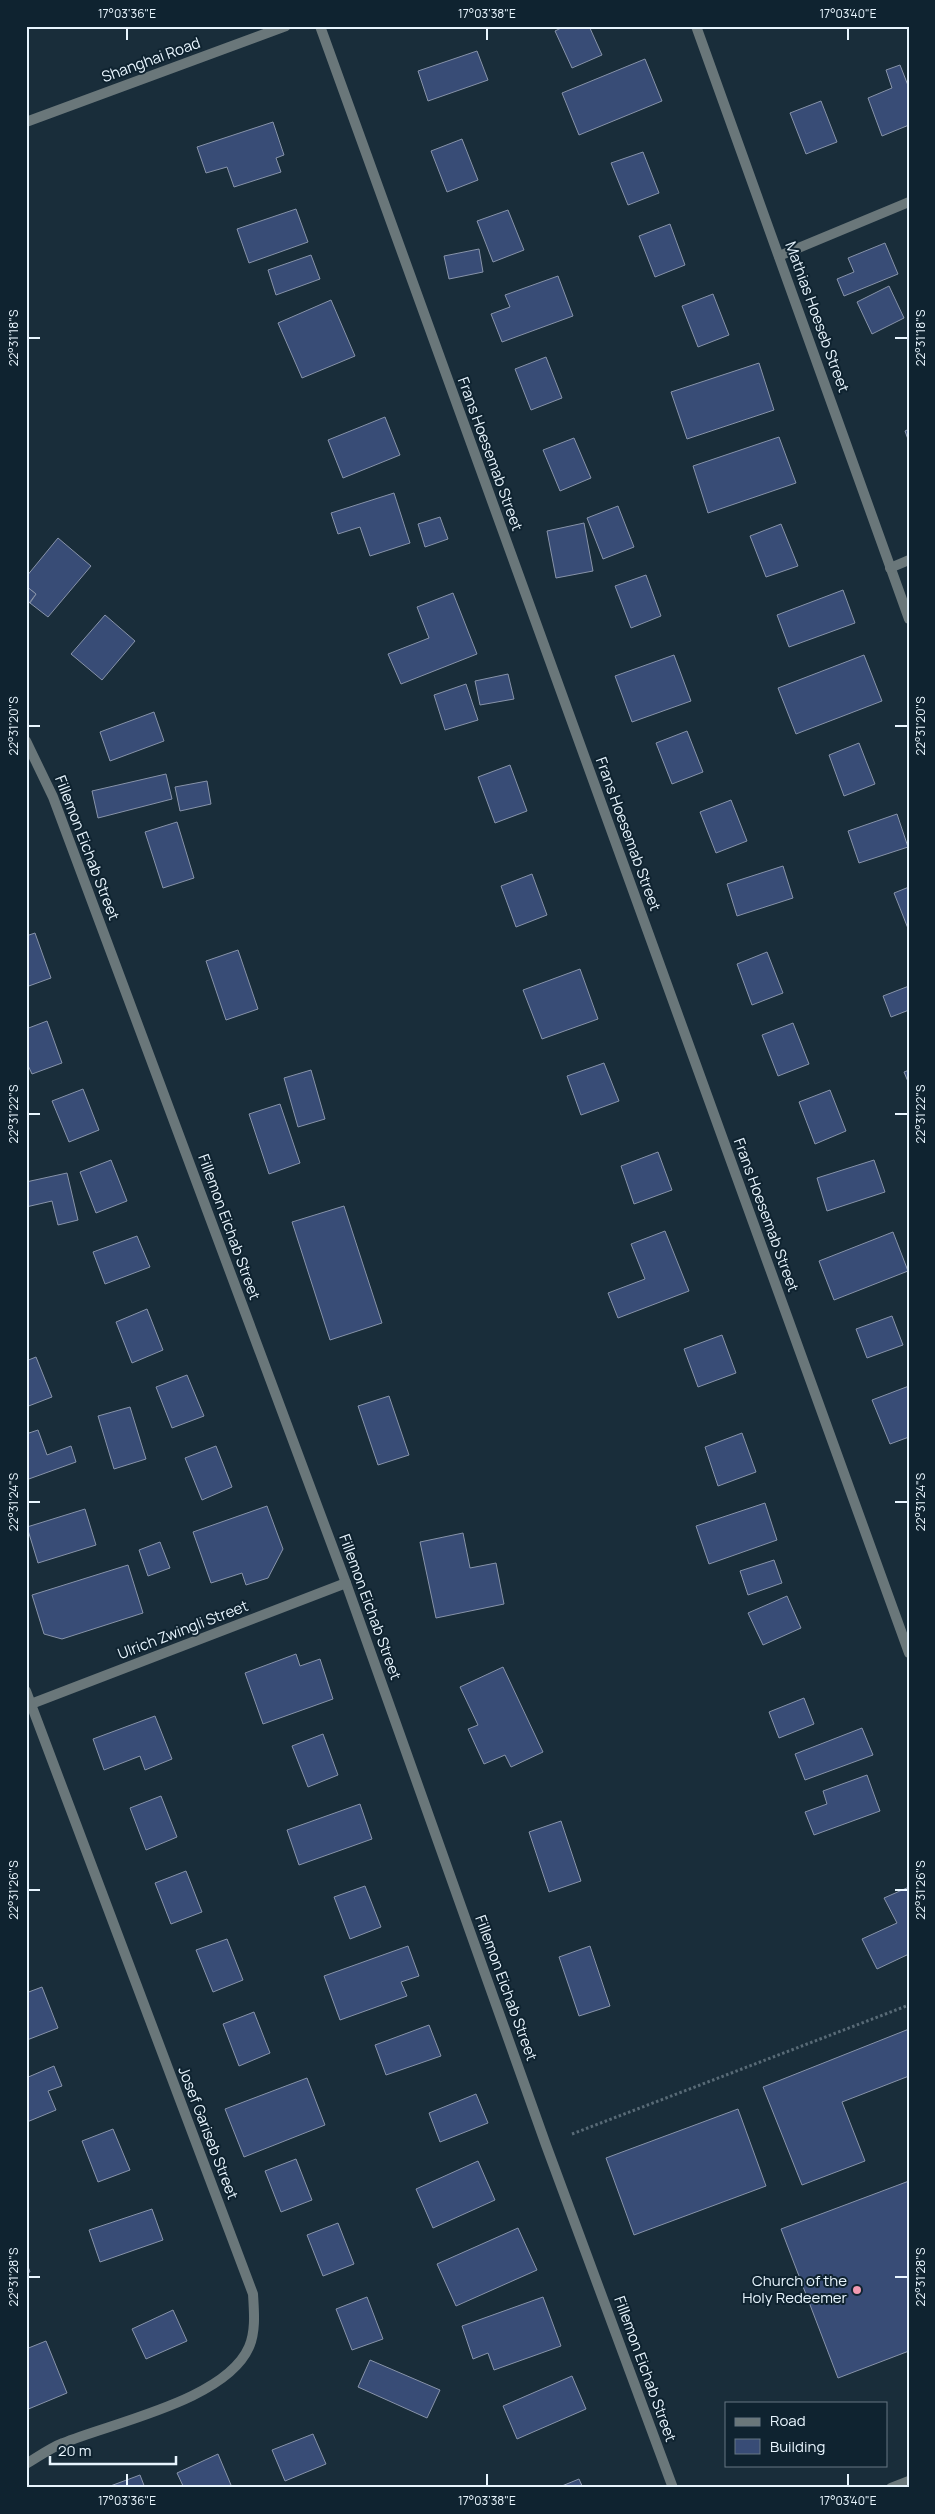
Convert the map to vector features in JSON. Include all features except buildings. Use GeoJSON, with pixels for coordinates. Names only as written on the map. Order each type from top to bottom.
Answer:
{"type":"FeatureCollection","features":[{"type":"Feature","properties":{"kind":"street","name":"Shanghai Road"},"geometry":{"type":"LineString","coordinates":[[26,122],[286,26]]}},
{"type":"Feature","properties":{"kind":"street","name":"Frans Hoesemab Street"},"geometry":{"type":"LineString","coordinates":[[320,26],[909,1653]]}},
{"type":"Feature","properties":{"kind":"street","name":"Mathias Hoeseb Street"},"geometry":{"type":"LineString","coordinates":[[696,26],[909,619]]}},
{"type":"Feature","properties":{"kind":"street"},"geometry":{"type":"LineString","coordinates":[[779,256],[909,202]]}},
{"type":"Feature","properties":{"kind":"street"},"geometry":{"type":"LineString","coordinates":[[890,568],[909,560]]}},
{"type":"Feature","properties":{"kind":"street","name":"Fillemon Eichab Street"},"geometry":{"type":"LineString","coordinates":[[26,741],[53,797],[346,1583],[546,2144],[673,2488]]}},
{"type":"Feature","properties":{"kind":"street","name":"Ulrich Zwingli Street"},"geometry":{"type":"LineString","coordinates":[[31,1704],[346,1583]]}},
{"type":"Feature","properties":{"kind":"street","name":"Josef Gariseb Street"},"geometry":{"type":"LineString","coordinates":[[26,1691],[253,2294],[254,2322],[249,2347],[231,2373],[198,2394],[61,2443],[26,2464]]}},
{"type":"Feature","properties":{"kind":"street"},"geometry":{"type":"LineString","coordinates":[[891,2488],[909,2481]]}},
{"type":"Feature","properties":{"kind":"path"},"geometry":{"type":"LineString","coordinates":[[546,2144],[909,2005]]}},
{"type":"Feature","properties":{"kind":"place","name":"Church of the Holy Redeemer"},"geometry":{"type":"Point","coordinates":[857,2290]}}]}
